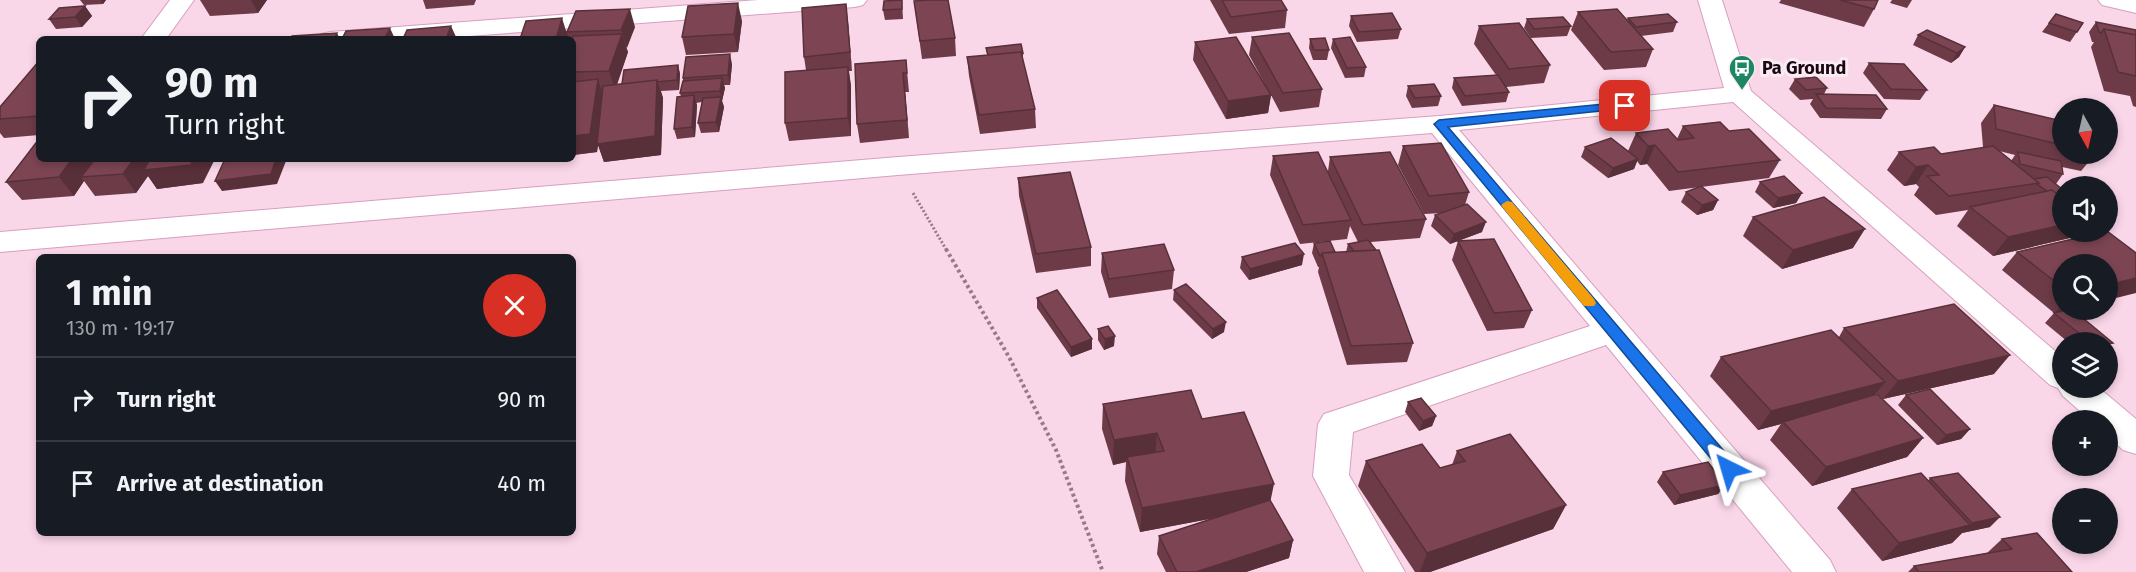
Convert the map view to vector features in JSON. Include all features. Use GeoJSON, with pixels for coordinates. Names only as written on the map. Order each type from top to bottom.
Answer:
{"type":"FeatureCollection","features":[{"type":"Feature","properties":{"kind":"street"},"geometry":{"type":"LineString","coordinates":[[155,36],[182,0]]}},
{"type":"Feature","properties":{"kind":"street"},"geometry":{"type":"LineString","coordinates":[[370,36],[855,0]]}},
{"type":"Feature","properties":{"kind":"street"},"geometry":{"type":"LineString","coordinates":[[1710,0],[1739,94],[2052,367]]}},
{"type":"Feature","properties":{"kind":"street"},"geometry":{"type":"LineString","coordinates":[[2110,0],[2136,6]]}},
{"type":"Feature","properties":{"kind":"street"},"geometry":{"type":"LineString","coordinates":[[0,242],[898,166],[1439,124],[1739,94]]}},
{"type":"Feature","properties":{"kind":"street"},"geometry":{"type":"LineString","coordinates":[[1439,124],[1816,572]]}},
{"type":"Feature","properties":{"kind":"street"},"geometry":{"type":"LineString","coordinates":[[1385,572],[1331,476],[1336,424],[1612,331]]}},
{"type":"Feature","properties":{"kind":"street"},"geometry":{"type":"LineString","coordinates":[[2088,398],[2136,440]]}},
{"type":"Feature","properties":{"kind":"path"},"geometry":{"type":"LineString","coordinates":[[898,166],[1010,357],[1056,450],[1103,572]]}},
{"type":"Feature","properties":{"kind":"building"},"geometry":{"type":"Polygon","coordinates":[[[902,0],[902,9],[883,10],[884,1],[902,0]]]}},
{"type":"Feature","properties":{"kind":"building"},"geometry":{"type":"Polygon","coordinates":[[[948,0],[955,38],[920,41],[914,1],[948,0]]]}},
{"type":"Feature","properties":{"kind":"building"},"geometry":{"type":"Polygon","coordinates":[[[1222,0],[1281,0],[1287,10],[1231,17],[1222,0]]]}},
{"type":"Feature","properties":{"kind":"building"},"geometry":{"type":"Polygon","coordinates":[[[1840,0],[1878,0],[1874,9],[1840,0]]]}},
{"type":"Feature","properties":{"kind":"building"},"geometry":{"type":"Polygon","coordinates":[[[738,3],[734,34],[682,37],[688,6],[738,3]]]}},
{"type":"Feature","properties":{"kind":"building"},"geometry":{"type":"Polygon","coordinates":[[[846,4],[850,52],[804,57],[802,8],[846,4]]]}},
{"type":"Feature","properties":{"kind":"building"},"geometry":{"type":"Polygon","coordinates":[[[85,6],[75,17],[49,19],[59,8],[85,6]]]}},
{"type":"Feature","properties":{"kind":"building"},"geometry":{"type":"Polygon","coordinates":[[[630,9],[621,30],[567,32],[576,11],[630,9]]]}},
{"type":"Feature","properties":{"kind":"building"},"geometry":{"type":"Polygon","coordinates":[[[1617,9],[1653,49],[1611,52],[1578,12],[1617,9]]]}},
{"type":"Feature","properties":{"kind":"building"},"geometry":{"type":"Polygon","coordinates":[[[1392,13],[1401,29],[1359,32],[1351,16],[1392,13]]]}},
{"type":"Feature","properties":{"kind":"building"},"geometry":{"type":"Polygon","coordinates":[[[1668,14],[1677,22],[1636,27],[1628,18],[1668,14]]]}},
{"type":"Feature","properties":{"kind":"building"},"geometry":{"type":"Polygon","coordinates":[[[2056,14],[2083,23],[2077,32],[2049,23],[2056,14]]]}},
{"type":"Feature","properties":{"kind":"building"},"geometry":{"type":"Polygon","coordinates":[[[1563,17],[1571,26],[1534,29],[1527,19],[1563,17]]]}},
{"type":"Feature","properties":{"kind":"building"},"geometry":{"type":"Polygon","coordinates":[[[562,18],[557,36],[521,36],[526,21],[562,18]]]}},
{"type":"Feature","properties":{"kind":"building"},"geometry":{"type":"Polygon","coordinates":[[[2096,22],[2136,30],[2136,35],[2104,29],[2101,33],[2096,22]]]}},
{"type":"Feature","properties":{"kind":"building"},"geometry":{"type":"Polygon","coordinates":[[[1519,23],[1550,65],[1509,69],[1479,26],[1519,23]]]}},
{"type":"Feature","properties":{"kind":"building"},"geometry":{"type":"Polygon","coordinates":[[[451,26],[447,36],[404,36],[407,30],[451,26]]]}},
{"type":"Feature","properties":{"kind":"building"},"geometry":{"type":"Polygon","coordinates":[[[390,28],[386,36],[344,36],[346,31],[390,28]]]}},
{"type":"Feature","properties":{"kind":"building"},"geometry":{"type":"Polygon","coordinates":[[[2104,29],[2136,35],[2136,76],[2118,72],[2104,29]]]}},
{"type":"Feature","properties":{"kind":"building"},"geometry":{"type":"Polygon","coordinates":[[[1927,30],[1965,47],[1957,53],[1918,35],[1927,30]]]}},
{"type":"Feature","properties":{"kind":"building"},"geometry":{"type":"Polygon","coordinates":[[[337,33],[336,36],[292,36],[337,33]]]}},
{"type":"Feature","properties":{"kind":"building"},"geometry":{"type":"Polygon","coordinates":[[[1289,33],[1322,89],[1283,93],[1252,37],[1289,33]]]}},
{"type":"Feature","properties":{"kind":"building"},"geometry":{"type":"Polygon","coordinates":[[[622,34],[609,71],[576,72],[576,36],[573,36],[622,34]]]}},
{"type":"Feature","properties":{"kind":"building"},"geometry":{"type":"Polygon","coordinates":[[[1236,37],[1271,95],[1228,101],[1195,42],[1236,37]]]}},
{"type":"Feature","properties":{"kind":"building"},"geometry":{"type":"Polygon","coordinates":[[[1350,37],[1366,67],[1347,68],[1333,39],[1350,37]]]}},
{"type":"Feature","properties":{"kind":"building"},"geometry":{"type":"Polygon","coordinates":[[[1325,38],[1329,50],[1314,50],[1310,39],[1325,38]]]}},
{"type":"Feature","properties":{"kind":"building"},"geometry":{"type":"Polygon","coordinates":[[[1021,44],[1023,53],[988,55],[986,48],[1021,44]]]}},
{"type":"Feature","properties":{"kind":"building"},"geometry":{"type":"Polygon","coordinates":[[[1021,52],[1035,109],[979,115],[967,57],[1021,52]]]}},
{"type":"Feature","properties":{"kind":"building"},"geometry":{"type":"Polygon","coordinates":[[[730,54],[728,75],[683,78],[686,57],[730,54]]]}},
{"type":"Feature","properties":{"kind":"building"},"geometry":{"type":"Polygon","coordinates":[[[906,60],[907,73],[903,73],[907,120],[857,124],[855,64],[906,60]]]}},
{"type":"Feature","properties":{"kind":"building"},"geometry":{"type":"Polygon","coordinates":[[[1869,63],[1904,64],[1927,90],[1891,89],[1869,63]]]}},
{"type":"Feature","properties":{"kind":"building"},"geometry":{"type":"Polygon","coordinates":[[[36,65],[36,116],[0,119],[0,107],[36,65]]]}},
{"type":"Feature","properties":{"kind":"building"},"geometry":{"type":"Polygon","coordinates":[[[678,65],[677,80],[622,84],[624,70],[678,65]]]}},
{"type":"Feature","properties":{"kind":"building"},"geometry":{"type":"Polygon","coordinates":[[[848,67],[848,118],[785,123],[785,72],[848,67]]]}},
{"type":"Feature","properties":{"kind":"building"},"geometry":{"type":"Polygon","coordinates":[[[1498,75],[1509,92],[1465,96],[1454,78],[1498,75]]]}},
{"type":"Feature","properties":{"kind":"building"},"geometry":{"type":"Polygon","coordinates":[[[1816,77],[1827,88],[1806,90],[1795,79],[1816,77]]]}},
{"type":"Feature","properties":{"kind":"building"},"geometry":{"type":"Polygon","coordinates":[[[722,78],[720,91],[680,93],[683,81],[722,78]]]}},
{"type":"Feature","properties":{"kind":"building"},"geometry":{"type":"Polygon","coordinates":[[[598,79],[590,134],[576,136],[576,82],[598,79]]]}},
{"type":"Feature","properties":{"kind":"building"},"geometry":{"type":"Polygon","coordinates":[[[657,80],[655,136],[597,144],[603,86],[657,80]]]}},
{"type":"Feature","properties":{"kind":"building"},"geometry":{"type":"Polygon","coordinates":[[[1434,84],[1441,96],[1415,98],[1408,86],[1434,84]]]}},
{"type":"Feature","properties":{"kind":"building"},"geometry":{"type":"Polygon","coordinates":[[[1816,94],[1876,95],[1887,109],[1826,108],[1816,94]]]}},
{"type":"Feature","properties":{"kind":"building"},"geometry":{"type":"Polygon","coordinates":[[[694,95],[692,127],[674,129],[677,97],[694,95]]]}},
{"type":"Feature","properties":{"kind":"building"},"geometry":{"type":"Polygon","coordinates":[[[721,97],[716,122],[698,123],[703,98],[721,97]]]}},
{"type":"Feature","properties":{"kind":"building"},"geometry":{"type":"Polygon","coordinates":[[[1994,105],[2052,119],[2052,143],[1996,129],[1994,105]]]}},
{"type":"Feature","properties":{"kind":"building"},"geometry":{"type":"Polygon","coordinates":[[[1720,122],[1729,131],[1749,129],[1780,160],[1678,172],[1655,145],[1648,146],[1636,133],[1668,129],[1678,140],[1694,138],[1683,126],[1720,122]]]}},
{"type":"Feature","properties":{"kind":"building"},"geometry":{"type":"Polygon","coordinates":[[[1611,138],[1638,159],[1613,168],[1585,147],[1611,138]]]}},
{"type":"Feature","properties":{"kind":"building"},"geometry":{"type":"Polygon","coordinates":[[[36,143],[36,162],[70,162],[59,177],[6,182],[36,143]]]}},
{"type":"Feature","properties":{"kind":"building"},"geometry":{"type":"Polygon","coordinates":[[[1441,143],[1469,192],[1429,196],[1403,146],[1441,143]]]}},
{"type":"Feature","properties":{"kind":"building"},"geometry":{"type":"Polygon","coordinates":[[[1993,146],[2039,183],[1949,196],[1927,176],[1939,175],[1928,165],[1916,167],[1899,152],[1934,147],[1941,154],[1993,146]]]}},
{"type":"Feature","properties":{"kind":"building"},"geometry":{"type":"Polygon","coordinates":[[[1318,152],[1351,220],[1303,225],[1273,156],[1318,152]]]}},
{"type":"Feature","properties":{"kind":"building"},"geometry":{"type":"Polygon","coordinates":[[[1390,152],[1426,219],[1363,225],[1330,157],[1390,152]]]}},
{"type":"Feature","properties":{"kind":"building"},"geometry":{"type":"Polygon","coordinates":[[[2018,152],[2052,159],[2052,164],[2061,164],[2063,174],[2020,164],[2018,152]]]}},
{"type":"Feature","properties":{"kind":"building"},"geometry":{"type":"Polygon","coordinates":[[[93,162],[132,162],[123,174],[81,177],[93,162]]]}},
{"type":"Feature","properties":{"kind":"building"},"geometry":{"type":"Polygon","coordinates":[[[148,162],[192,162],[191,165],[144,170],[148,162]]]}},
{"type":"Feature","properties":{"kind":"building"},"geometry":{"type":"Polygon","coordinates":[[[224,162],[275,162],[271,174],[215,181],[224,162]]]}},
{"type":"Feature","properties":{"kind":"building"},"geometry":{"type":"Polygon","coordinates":[[[1070,172],[1091,247],[1036,254],[1018,178],[1070,172]]]}},
{"type":"Feature","properties":{"kind":"building"},"geometry":{"type":"Polygon","coordinates":[[[1784,176],[1802,193],[1778,198],[1760,182],[1784,176]]]}},
{"type":"Feature","properties":{"kind":"building"},"geometry":{"type":"Polygon","coordinates":[[[2047,177],[2052,181],[2052,190],[2047,191],[2034,179],[2047,177]]]}},
{"type":"Feature","properties":{"kind":"building"},"geometry":{"type":"Polygon","coordinates":[[[1701,186],[1718,200],[1702,205],[1686,192],[1701,186]]]}},
{"type":"Feature","properties":{"kind":"building"},"geometry":{"type":"Polygon","coordinates":[[[2052,190],[2052,227],[2008,237],[1970,207],[2052,190]]]}},
{"type":"Feature","properties":{"kind":"building"},"geometry":{"type":"Polygon","coordinates":[[[1824,197],[1865,229],[1793,250],[1753,217],[1824,197]]]}},
{"type":"Feature","properties":{"kind":"building"},"geometry":{"type":"Polygon","coordinates":[[[1467,204],[1486,222],[1454,234],[1435,215],[1467,204]]]}},
{"type":"Feature","properties":{"kind":"building"},"geometry":{"type":"Polygon","coordinates":[[[1494,239],[1532,310],[1494,313],[1458,241],[1494,239]]]}},
{"type":"Feature","properties":{"kind":"building"},"geometry":{"type":"Polygon","coordinates":[[[2118,239],[2136,253],[2136,278],[2118,282],[2118,254],[2052,254],[2052,279],[2017,252],[2060,242],[2118,242],[2118,239]]]}},
{"type":"Feature","properties":{"kind":"building"},"geometry":{"type":"Polygon","coordinates":[[[1368,240],[1376,250],[1354,251],[1348,244],[1368,240]]]}},
{"type":"Feature","properties":{"kind":"building"},"geometry":{"type":"Polygon","coordinates":[[[1330,241],[1335,252],[1322,253],[1320,256],[1314,243],[1330,241]]]}},
{"type":"Feature","properties":{"kind":"building"},"geometry":{"type":"Polygon","coordinates":[[[1295,243],[1304,254],[1250,269],[1242,257],[1295,243]]]}},
{"type":"Feature","properties":{"kind":"building"},"geometry":{"type":"Polygon","coordinates":[[[1164,244],[1174,270],[1109,279],[1102,253],[1164,244]]]}},
{"type":"Feature","properties":{"kind":"building"},"geometry":{"type":"Polygon","coordinates":[[[1379,250],[1413,343],[1351,346],[1322,253],[1379,250]]]}},
{"type":"Feature","properties":{"kind":"building"},"geometry":{"type":"Polygon","coordinates":[[[1186,284],[1226,322],[1213,329],[1174,290],[1186,284]]]}},
{"type":"Feature","properties":{"kind":"building"},"geometry":{"type":"Polygon","coordinates":[[[1057,290],[1092,339],[1071,347],[1037,298],[1057,290]]]}},
{"type":"Feature","properties":{"kind":"building"},"geometry":{"type":"Polygon","coordinates":[[[1954,304],[2010,355],[1898,381],[1844,328],[1954,304]]]}},
{"type":"Feature","properties":{"kind":"building"},"geometry":{"type":"Polygon","coordinates":[[[2063,320],[2085,320],[2100,332],[2078,332],[2063,320]]]}},
{"type":"Feature","properties":{"kind":"building"},"geometry":{"type":"Polygon","coordinates":[[[1108,326],[1115,336],[1105,339],[1098,329],[1108,326]]]}},
{"type":"Feature","properties":{"kind":"building"},"geometry":{"type":"Polygon","coordinates":[[[1831,330],[1885,382],[1771,411],[1721,357],[1831,330]]]}},
{"type":"Feature","properties":{"kind":"building"},"geometry":{"type":"Polygon","coordinates":[[[1930,389],[1970,429],[1946,435],[1906,395],[1930,389]]]}},
{"type":"Feature","properties":{"kind":"building"},"geometry":{"type":"Polygon","coordinates":[[[1191,390],[1202,419],[1244,412],[1274,484],[1142,508],[1127,457],[1164,451],[1157,433],[1114,440],[1103,404],[1191,390]]]}},
{"type":"Feature","properties":{"kind":"building"},"geometry":{"type":"Polygon","coordinates":[[[1877,394],[1923,438],[1826,467],[1783,422],[1877,394]]]}},
{"type":"Feature","properties":{"kind":"building"},"geometry":{"type":"Polygon","coordinates":[[[1421,398],[1436,416],[1423,421],[1408,402],[1421,398]]]}},
{"type":"Feature","properties":{"kind":"building"},"geometry":{"type":"Polygon","coordinates":[[[1510,434],[1566,505],[1427,553],[1366,461],[1422,444],[1440,468],[1465,461],[1457,451],[1510,434]]]}},
{"type":"Feature","properties":{"kind":"building"},"geometry":{"type":"Polygon","coordinates":[[[1708,462],[1725,485],[1680,495],[1663,472],[1708,462]]]}},
{"type":"Feature","properties":{"kind":"building"},"geometry":{"type":"Polygon","coordinates":[[[1921,473],[1970,525],[1899,543],[1852,489],[1921,473]]]}},
{"type":"Feature","properties":{"kind":"building"},"geometry":{"type":"Polygon","coordinates":[[[1958,473],[2000,517],[1972,523],[1930,478],[1958,473]]]}},
{"type":"Feature","properties":{"kind":"building"},"geometry":{"type":"Polygon","coordinates":[[[1270,500],[1293,540],[1196,572],[1177,572],[1159,536],[1270,500]]]}},
{"type":"Feature","properties":{"kind":"building"},"geometry":{"type":"Polygon","coordinates":[[[2037,533],[2052,550],[2052,554],[2056,554],[2072,572],[1919,572],[1914,566],[2012,549],[2002,539],[2037,533]]]}},
{"type":"Feature","properties":{"kind":"slow traffic"},"geometry":{"type":"LineString","coordinates":[[1507,205],[1589,303]]}},
{"type":"Feature","properties":{"kind":"place","name":"Pa Ground"},"geometry":{"type":"Point","coordinates":[1742,91]}},
{"type":"Feature","properties":{"kind":"route"},"geometry":{"type":"LineString","coordinates":[[1625,106],[1439,124],[1729,469]]}}]}
